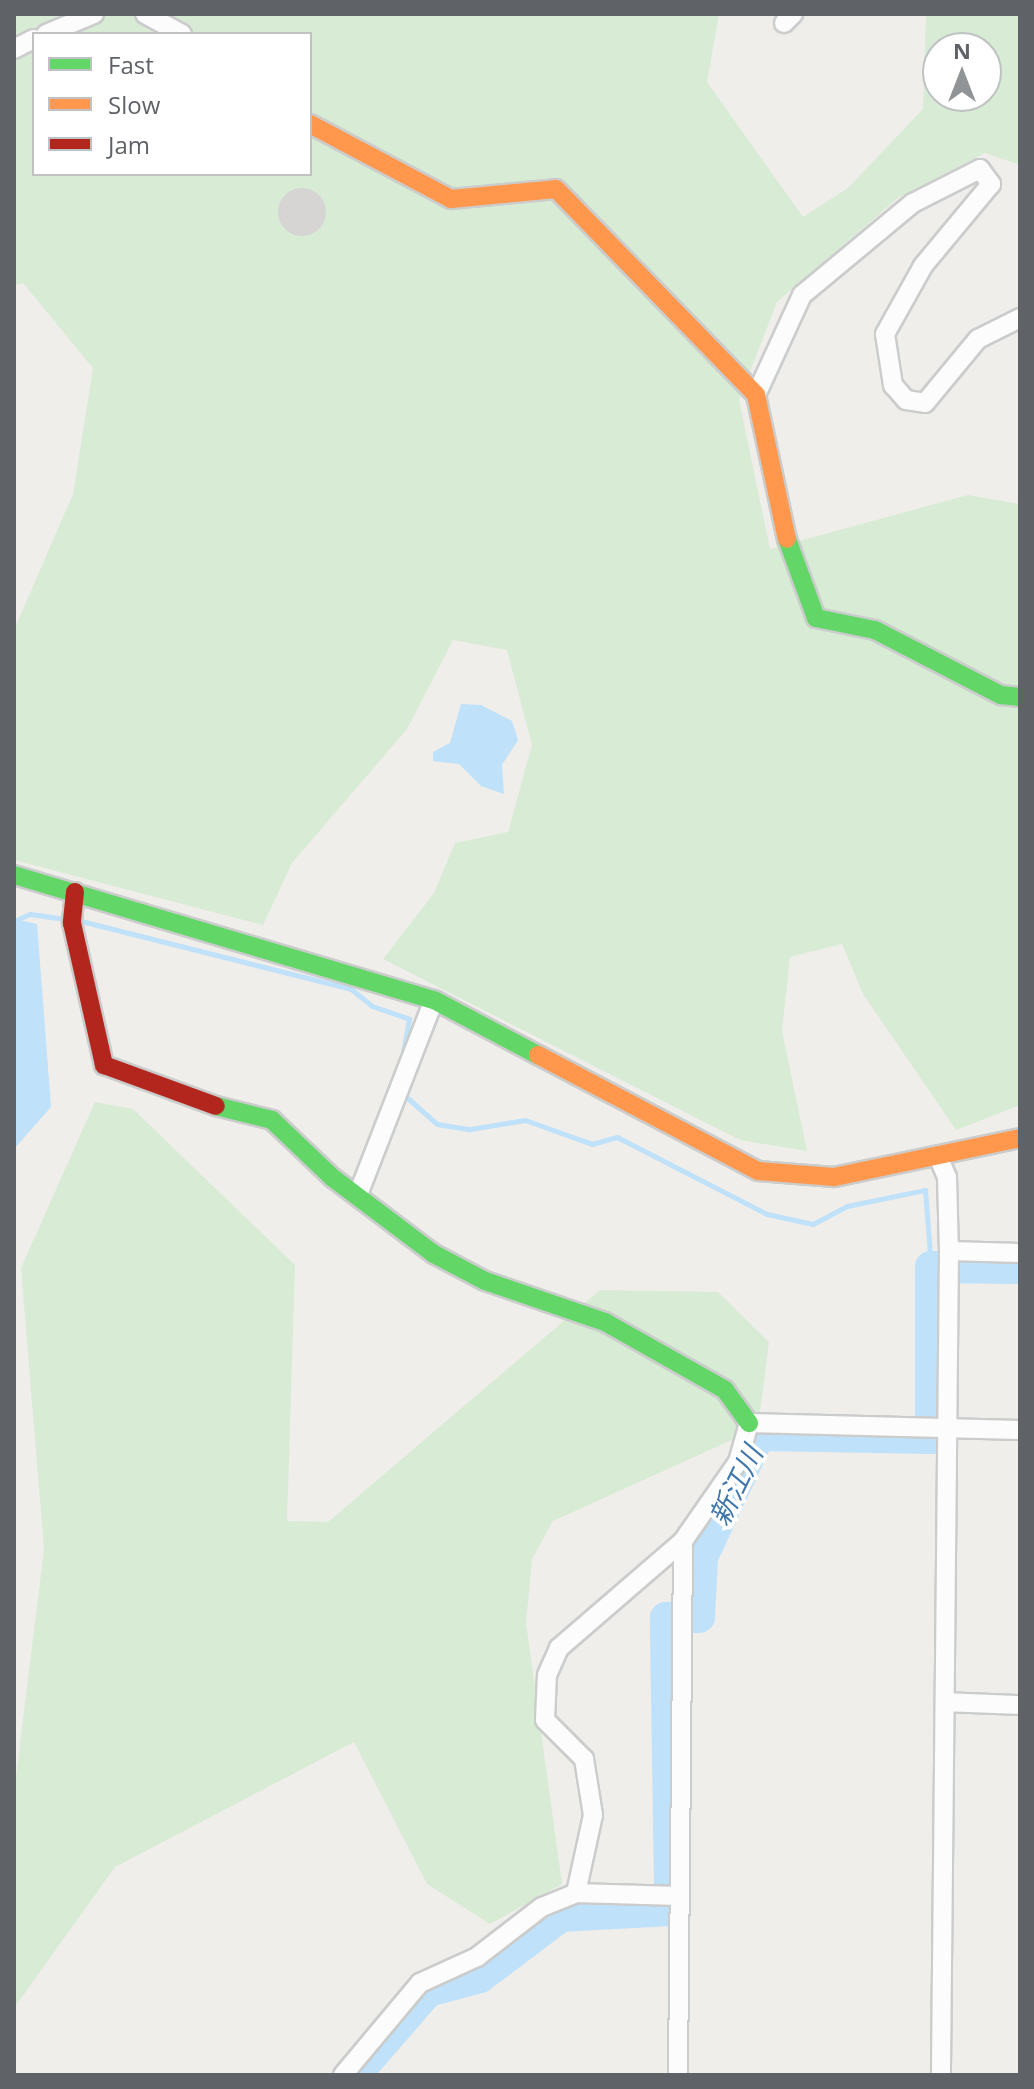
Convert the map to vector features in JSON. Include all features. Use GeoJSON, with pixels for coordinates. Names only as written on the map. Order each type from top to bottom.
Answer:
{"type":"FeatureCollection","features":[{"type":"Feature","properties":{"kind":"street"},"geometry":{"type":"LineString","coordinates":[[51,32],[94,14]]}},
{"type":"Feature","properties":{"kind":"street"},"geometry":{"type":"LineString","coordinates":[[145,14],[178,32]]}},
{"type":"Feature","properties":{"kind":"street"},"geometry":{"type":"LineString","coordinates":[[14,49],[32,40]]}},
{"type":"Feature","properties":{"kind":"street"},"geometry":{"type":"LineString","coordinates":[[312,125],[451,199],[556,189],[756,395]]}},
{"type":"Feature","properties":{"kind":"street"},"geometry":{"type":"LineString","coordinates":[[1020,318],[978,339],[925,403],[906,400],[893,385],[885,334],[923,266],[991,184],[980,169],[913,203],[802,295],[756,395],[774,502],[816,618],[875,630],[1001,695],[1020,697]]}},
{"type":"Feature","properties":{"kind":"street"},"geometry":{"type":"LineString","coordinates":[[14,875],[434,1000],[758,1171],[834,1177],[1020,1138]]}},
{"type":"Feature","properties":{"kind":"street"},"geometry":{"type":"LineString","coordinates":[[75,892],[72,923],[104,1065],[167,1094],[272,1120],[333,1178],[359,1192],[434,1254],[485,1281],[605,1322],[725,1390],[749,1423]]}},
{"type":"Feature","properties":{"kind":"street"},"geometry":{"type":"LineString","coordinates":[[359,1192],[434,1000]]}},
{"type":"Feature","properties":{"kind":"street"},"geometry":{"type":"LineString","coordinates":[[938,1156],[947,1177],[949,1252],[941,2075]]}},
{"type":"Feature","properties":{"kind":"street"},"geometry":{"type":"LineString","coordinates":[[949,1252],[1020,1253]]}},
{"type":"Feature","properties":{"kind":"street"},"geometry":{"type":"LineString","coordinates":[[749,1423],[1020,1430]]}},
{"type":"Feature","properties":{"kind":"street"},"geometry":{"type":"LineString","coordinates":[[576,1893],[593,1815],[584,1759],[545,1720],[547,1675],[559,1648],[683,1541],[738,1462],[749,1423]]}},
{"type":"Feature","properties":{"kind":"street"},"geometry":{"type":"LineString","coordinates":[[678,2075],[683,1541]]}},
{"type":"Feature","properties":{"kind":"street"},"geometry":{"type":"LineString","coordinates":[[945,1702],[1020,1705]]}},
{"type":"Feature","properties":{"kind":"street"},"geometry":{"type":"LineString","coordinates":[[343,2075],[420,1983],[576,1893],[679,1896]]}},
{"type":"Feature","properties":{"kind":"green space"},"geometry":{"type":"Polygon","coordinates":[[[14,14],[719,14],[707,82],[803,217],[848,188],[922,110],[1002,112],[1002,32],[925,32],[926,14],[1020,14],[1020,165],[985,153],[899,197],[777,302],[739,400],[770,549],[968,495],[1020,504],[1020,1105],[956,1130],[863,994],[842,944],[790,957],[782,1031],[807,1151],[740,1140],[383,959],[434,893],[455,843],[508,832],[532,745],[507,650],[453,640],[407,729],[292,863],[263,925],[14,860],[14,630],[73,494],[93,368],[23,283],[14,285],[14,14]]]}},
{"type":"Feature","properties":{"kind":"green space"},"geometry":{"type":"Polygon","coordinates":[[[95,1102],[133,1109],[295,1265],[287,1521],[328,1522],[600,1290],[718,1292],[769,1342],[758,1428],[553,1521],[532,1559],[526,1623],[562,1884],[490,1924],[427,1884],[354,1742],[115,1867],[14,2008],[14,1793],[44,1549],[21,1268],[95,1102]]]}},
{"type":"Feature","properties":{"kind":"water"},"geometry":{"type":"Polygon","coordinates":[[[461,704],[481,705],[512,721],[518,740],[502,765],[504,794],[481,786],[459,764],[433,761],[433,752],[450,743],[461,704]]]}},
{"type":"Feature","properties":{"kind":"water"},"geometry":{"type":"Polygon","coordinates":[[[14,919],[37,924],[51,1107],[14,1149],[14,919]]]}},
{"type":"Feature","properties":{"kind":"building"},"geometry":{"type":"Polygon","coordinates":[[[302,188],[319,195],[326,212],[319,229],[302,236],[285,229],[278,212],[285,195],[302,188]]]}},
{"type":"Feature","properties":{"kind":"waterway"},"geometry":{"type":"LineString","coordinates":[[14,921],[30,914],[67,919]]}},
{"type":"Feature","properties":{"kind":"waterway"},"geometry":{"type":"LineString","coordinates":[[81,921],[351,989],[372,1006],[409,1019],[399,1076]]}},
{"type":"Feature","properties":{"kind":"waterway"},"geometry":{"type":"LineString","coordinates":[[403,1094],[437,1124],[470,1129],[525,1120],[592,1144],[617,1137],[767,1214],[813,1224],[847,1206],[925,1190],[931,1267]]}},
{"type":"Feature","properties":{"kind":"waterway","name":"新江川"},"geometry":{"type":"LineString","coordinates":[[670,1884],[666,1618],[699,1617],[702,1557],[759,1435],[931,1438],[931,1267],[1020,1268]]}},
{"type":"Feature","properties":{"kind":"waterway","name":"新江川"},"geometry":{"type":"LineString","coordinates":[[355,2075],[428,1991],[480,1977],[561,1916],[671,1910]]}},
{"type":"Feature","properties":{"kind":"traffic: fast"},"geometry":{"type":"LineString","coordinates":[[787,539],[816,618],[875,630],[1001,695],[1020,697]]}},
{"type":"Feature","properties":{"kind":"traffic: fast"},"geometry":{"type":"LineString","coordinates":[[14,875],[434,1000],[538,1055]]}},
{"type":"Feature","properties":{"kind":"traffic: fast"},"geometry":{"type":"LineString","coordinates":[[216,1106],[272,1120],[333,1178],[434,1254],[485,1281],[605,1322],[725,1390],[749,1423]]}},
{"type":"Feature","properties":{"kind":"traffic: slow"},"geometry":{"type":"LineString","coordinates":[[312,125],[451,199],[556,189],[756,395],[787,539]]}},
{"type":"Feature","properties":{"kind":"traffic: slow"},"geometry":{"type":"LineString","coordinates":[[538,1055],[758,1171],[834,1177],[1020,1138]]}},
{"type":"Feature","properties":{"kind":"traffic: jam"},"geometry":{"type":"LineString","coordinates":[[75,892],[72,923],[104,1065],[216,1106]]}}]}
